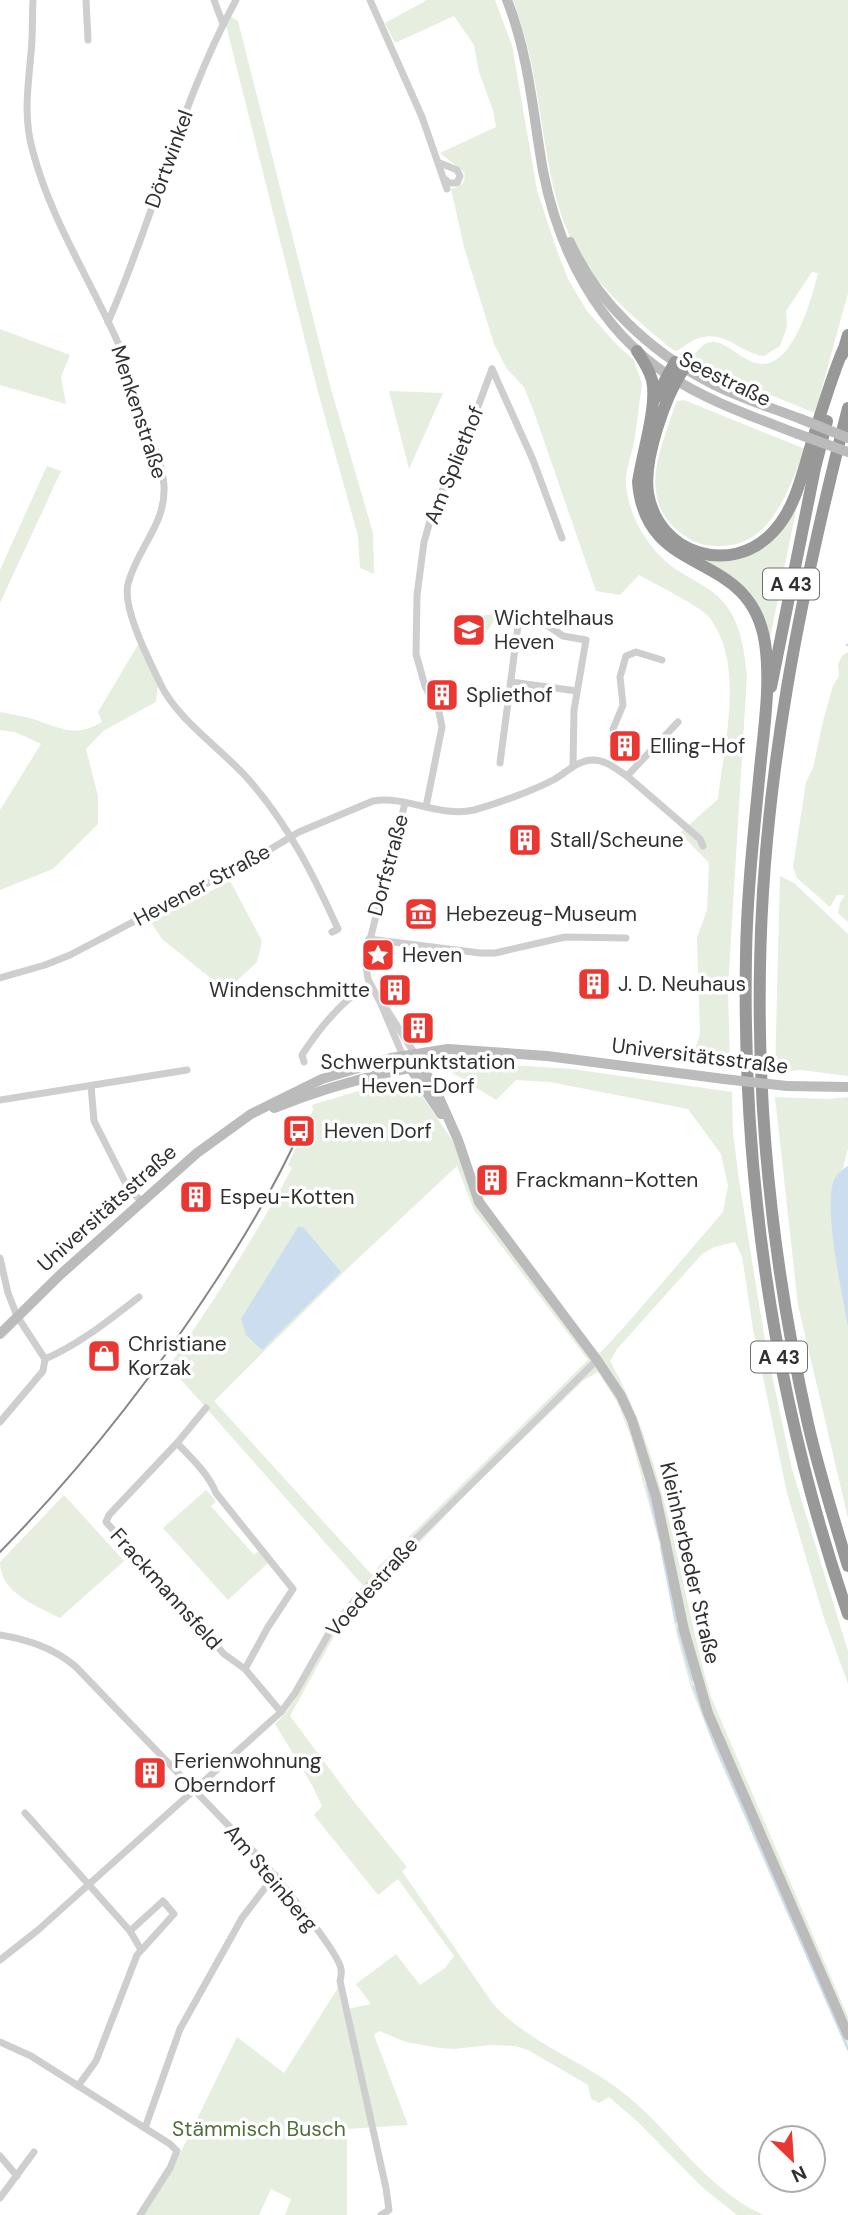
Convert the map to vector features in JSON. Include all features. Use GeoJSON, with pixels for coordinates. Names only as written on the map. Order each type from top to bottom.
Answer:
{"type":"FeatureCollection","features":[{"type":"Feature","properties":{"kind":"highway","name":"A 43"},"geometry":{"type":"LineString","coordinates":[[848,335],[815,468],[766,715],[755,816],[746,954],[749,1119],[756,1207],[773,1323],[796,1433],[824,1540],[848,1614]]}},
{"type":"Feature","properties":{"kind":"highway"},"geometry":{"type":"LineString","coordinates":[[672,377],[651,455],[648,475],[650,504],[668,536],[689,550],[710,556],[737,554],[773,532],[788,510],[800,483],[831,377],[844,350]]}},
{"type":"Feature","properties":{"kind":"highway"},"geometry":{"type":"LineString","coordinates":[[637,351],[652,380],[652,404],[638,482],[639,495],[648,522],[674,551],[721,575],[740,590],[753,607],[762,629],[765,646],[766,715]]}},
{"type":"Feature","properties":{"kind":"highway"},"geometry":{"type":"LineString","coordinates":[[652,404],[679,365]]}},
{"type":"Feature","properties":{"kind":"highway","name":"A 43"},"geometry":{"type":"LineString","coordinates":[[848,408],[824,502],[792,656],[777,756],[763,897],[760,1002],[764,1114],[771,1203],[786,1314],[808,1427],[848,1566]]}},
{"type":"Feature","properties":{"kind":"highway"},"geometry":{"type":"LineString","coordinates":[[824,502],[848,429]]}},
{"type":"Feature","properties":{"kind":"street","name":"Menkenstraße"},"geometry":{"type":"LineString","coordinates":[[33,0],[32,52],[26,106],[30,142],[57,217],[121,350],[136,403],[162,467],[164,488],[159,521],[128,584],[129,605],[159,683],[171,702],[250,780],[292,837],[312,872],[338,929],[332,932]]}},
{"type":"Feature","properties":{"kind":"street"},"geometry":{"type":"LineString","coordinates":[[86,0],[88,40]]}},
{"type":"Feature","properties":{"kind":"street"},"geometry":{"type":"LineString","coordinates":[[214,0],[223,23]]}},
{"type":"Feature","properties":{"kind":"street","name":"Dörtwinkel"},"geometry":{"type":"LineString","coordinates":[[108,322],[196,85],[236,0]]}},
{"type":"Feature","properties":{"kind":"street"},"geometry":{"type":"LineString","coordinates":[[370,0],[403,70],[440,163],[447,190]]}},
{"type":"Feature","properties":{"kind":"street","name":"Seestraße"},"geometry":{"type":"LineString","coordinates":[[507,0],[522,44],[544,172],[557,228],[583,284],[604,313],[637,351],[672,377],[736,410],[848,452]]}},
{"type":"Feature","properties":{"kind":"street"},"geometry":{"type":"LineString","coordinates":[[440,163],[457,170],[460,176],[457,183],[449,183],[446,180]]}},
{"type":"Feature","properties":{"kind":"street","name":"Seestraße"},"geometry":{"type":"LineString","coordinates":[[551,200],[579,261],[596,285],[632,327],[679,365],[709,382],[848,438]]}},
{"type":"Feature","properties":{"kind":"street","name":"Am Spliethof"},"geometry":{"type":"LineString","coordinates":[[426,807],[442,727],[439,712],[425,686],[416,653],[417,595],[432,514],[492,369],[533,460],[562,538]]}},
{"type":"Feature","properties":{"kind":"street"},"geometry":{"type":"LineString","coordinates":[[500,763],[519,618],[541,621],[563,636],[586,640],[574,710],[573,766]]}},
{"type":"Feature","properties":{"kind":"street"},"geometry":{"type":"LineString","coordinates":[[613,729],[623,705],[620,677],[626,656],[636,652],[662,660]]}},
{"type":"Feature","properties":{"kind":"street"},"geometry":{"type":"LineString","coordinates":[[511,682],[577,691]]}},
{"type":"Feature","properties":{"kind":"street"},"geometry":{"type":"LineString","coordinates":[[626,776],[678,722]]}},
{"type":"Feature","properties":{"kind":"street","name":"Dorfstraße"},"geometry":{"type":"LineString","coordinates":[[415,1054],[370,986],[365,959],[405,803],[458,811],[477,809],[548,782],[573,766],[591,760],[608,764],[626,776],[700,839],[704,846]]}},
{"type":"Feature","properties":{"kind":"street","name":"Hevener Straße"},"geometry":{"type":"LineString","coordinates":[[0,978],[70,955],[292,837],[373,800],[385,799],[405,803]]}},
{"type":"Feature","properties":{"kind":"street"},"geometry":{"type":"LineString","coordinates":[[369,939],[495,953],[565,937],[626,938]]}},
{"type":"Feature","properties":{"kind":"street"},"geometry":{"type":"LineString","coordinates":[[304,1062],[302,1055],[309,1045],[349,998],[358,990],[370,986]]}},
{"type":"Feature","properties":{"kind":"street","name":"Dorfstraße"},"geometry":{"type":"LineString","coordinates":[[381,1004],[403,1056]]}},
{"type":"Feature","properties":{"kind":"street","name":"Universitätsstraße"},"geometry":{"type":"LineString","coordinates":[[0,1334],[141,1201],[197,1153],[273,1102],[322,1079],[403,1056],[458,1049],[547,1056],[787,1086],[848,1087]]}},
{"type":"Feature","properties":{"kind":"street","name":"Kleinherbeder Straße"},"geometry":{"type":"LineString","coordinates":[[415,1054],[462,1150],[479,1202],[621,1396],[639,1440],[656,1497],[684,1630],[708,1713],[848,2035]]}},
{"type":"Feature","properties":{"kind":"street","name":"Kleinherbeder Straße"},"geometry":{"type":"LineString","coordinates":[[403,1056],[450,1126]]}},
{"type":"Feature","properties":{"kind":"street","name":"Universitätsstraße"},"geometry":{"type":"LineString","coordinates":[[246,1119],[335,1085],[410,1068],[477,1059],[547,1056]]}},
{"type":"Feature","properties":{"kind":"street"},"geometry":{"type":"LineString","coordinates":[[0,1100],[187,1070]]}},
{"type":"Feature","properties":{"kind":"street"},"geometry":{"type":"LineString","coordinates":[[91,1086],[94,1121],[127,1186],[141,1201]]}},
{"type":"Feature","properties":{"kind":"street"},"geometry":{"type":"LineString","coordinates":[[0,1258],[8,1293],[17,1316],[45,1359],[43,1371],[0,1422]]}},
{"type":"Feature","properties":{"kind":"street"},"geometry":{"type":"LineString","coordinates":[[45,1359],[65,1351],[139,1297]]}},
{"type":"Feature","properties":{"kind":"street","name":"Voedestraße"},"geometry":{"type":"LineString","coordinates":[[0,1959],[88,1886],[281,1712],[329,1633],[358,1596],[597,1360]]}},
{"type":"Feature","properties":{"kind":"street","name":"Frackmannsfeld"},"geometry":{"type":"LineString","coordinates":[[206,1408],[109,1515],[106,1522],[216,1646],[234,1663],[245,1669],[281,1712]]}},
{"type":"Feature","properties":{"kind":"street","name":"Frackmannsfeld"},"geometry":{"type":"LineString","coordinates":[[177,1443],[212,1482],[216,1493],[293,1589],[245,1669]]}},
{"type":"Feature","properties":{"kind":"street","name":"Am Steinberg"},"geometry":{"type":"LineString","coordinates":[[0,1635],[44,1646],[65,1658],[113,1703],[275,1875],[334,1953],[341,1969],[340,1981],[386,2188],[388,2210],[381,2215]]}},
{"type":"Feature","properties":{"kind":"street"},"geometry":{"type":"LineString","coordinates":[[25,1814],[130,1931],[140,1948]]}},
{"type":"Feature","properties":{"kind":"street"},"geometry":{"type":"LineString","coordinates":[[145,2128],[184,2021],[242,1918],[275,1875]]}},
{"type":"Feature","properties":{"kind":"street"},"geometry":{"type":"LineString","coordinates":[[78,2086],[96,2061],[140,1948],[174,1913],[163,1901],[130,1931]]}},
{"type":"Feature","properties":{"kind":"street"},"geometry":{"type":"LineString","coordinates":[[0,2042],[31,2056],[177,2151],[170,2168],[140,2215]]}},
{"type":"Feature","properties":{"kind":"street"},"geometry":{"type":"LineString","coordinates":[[0,2198],[34,2152]]}},
{"type":"Feature","properties":{"kind":"street"},"geometry":{"type":"LineString","coordinates":[[0,2157],[17,2176]]}},
{"type":"Feature","properties":{"kind":"green space"},"geometry":{"type":"Polygon","coordinates":[[[427,0],[495,0],[512,45],[537,190],[556,248],[568,279],[587,311],[634,360],[642,384],[626,476],[631,510],[642,533],[667,563],[720,598],[735,620],[741,638],[747,675],[728,987],[730,1067],[690,1064],[700,1034],[697,938],[707,910],[709,863],[680,833],[718,799],[730,704],[726,656],[720,635],[704,612],[639,575],[620,595],[596,591],[524,387],[507,369],[494,344],[464,247],[451,189],[462,184],[464,172],[440,153],[496,127],[493,110],[479,72],[474,45],[454,16],[395,43],[385,23],[427,0]]]}},
{"type":"Feature","properties":{"kind":"green space"},"geometry":{"type":"Polygon","coordinates":[[[513,0],[848,0],[848,293],[815,413],[697,365],[692,358],[700,348],[716,342],[756,363],[769,363],[780,357],[798,331],[818,273],[812,272],[786,311],[787,327],[780,346],[764,356],[723,339],[706,336],[677,351],[673,350],[624,308],[591,272],[572,240],[557,200],[530,58],[513,0]]]}},
{"type":"Feature","properties":{"kind":"green space"},"geometry":{"type":"Polygon","coordinates":[[[231,17],[238,21],[331,389],[373,533],[374,574],[360,568],[358,536],[318,392],[226,25],[231,17]]]}},
{"type":"Feature","properties":{"kind":"green space"},"geometry":{"type":"Polygon","coordinates":[[[0,329],[70,355],[61,377],[66,404],[0,385],[0,329]]]}},
{"type":"Feature","properties":{"kind":"green space"},"geometry":{"type":"Polygon","coordinates":[[[389,391],[443,393],[409,469],[389,391]]]}},
{"type":"Feature","properties":{"kind":"green space"},"geometry":{"type":"Polygon","coordinates":[[[684,400],[805,449],[776,513],[752,537],[737,544],[712,546],[693,541],[670,523],[659,504],[655,486],[660,452],[677,401],[684,400]]]}},
{"type":"Feature","properties":{"kind":"green space"},"geometry":{"type":"Polygon","coordinates":[[[47,466],[61,471],[0,603],[0,570],[47,466]]]}},
{"type":"Feature","properties":{"kind":"green space"},"geometry":{"type":"Polygon","coordinates":[[[799,496],[769,643],[760,613],[693,554],[751,551],[799,496]]]}},
{"type":"Feature","properties":{"kind":"green space"},"geometry":{"type":"Polygon","coordinates":[[[498,614],[479,644],[475,643],[473,636],[468,637],[464,617],[498,614]]]}},
{"type":"Feature","properties":{"kind":"green space"},"geometry":{"type":"Polygon","coordinates":[[[139,643],[158,685],[156,702],[103,731],[86,749],[98,796],[98,824],[53,869],[0,890],[0,810],[41,744],[15,732],[0,730],[0,712],[68,730],[92,727],[102,722],[98,712],[139,643]]]}},
{"type":"Feature","properties":{"kind":"green space"},"geometry":{"type":"Polygon","coordinates":[[[848,652],[848,922],[838,913],[845,895],[837,895],[830,907],[797,878],[793,867],[806,782],[813,768],[833,686],[839,676],[838,664],[848,652]]]}},
{"type":"Feature","properties":{"kind":"green space"},"geometry":{"type":"Polygon","coordinates":[[[780,876],[794,883],[848,934],[848,1076],[801,1070],[775,1073],[780,876]]]}},
{"type":"Feature","properties":{"kind":"green space"},"geometry":{"type":"Polygon","coordinates":[[[230,881],[262,941],[257,962],[229,988],[218,984],[162,939],[151,922],[230,881]]]}},
{"type":"Feature","properties":{"kind":"green space","name":"Stämmisch Busch"},"geometry":{"type":"Polygon","coordinates":[[[510,1065],[572,1069],[732,1092],[733,1133],[739,1180],[766,1347],[792,1469],[848,1651],[848,1684],[823,1615],[787,1493],[753,1329],[742,1256],[735,1242],[714,1247],[702,1254],[617,1349],[610,1361],[630,1401],[659,1483],[711,1697],[848,2017],[848,2052],[716,1752],[691,1688],[677,1636],[663,1557],[631,1437],[617,1402],[598,1372],[584,1380],[471,1489],[356,1609],[333,1638],[290,1716],[407,1867],[402,1871],[493,2004],[540,2042],[626,2095],[725,2191],[764,2215],[737,2215],[702,2187],[637,2121],[609,2097],[599,2103],[591,2099],[588,2085],[528,2050],[516,2046],[491,2045],[439,2048],[406,2042],[379,2031],[374,2035],[408,2125],[347,2129],[347,2215],[285,2215],[291,2199],[271,2189],[259,2215],[141,2215],[174,2166],[237,2037],[284,2073],[338,1988],[343,2010],[371,2004],[356,1984],[396,1954],[420,1985],[445,1968],[454,1956],[398,1879],[378,1895],[314,1815],[322,1806],[275,1724],[295,1699],[326,1643],[367,1590],[169,1366],[233,1269],[292,1168],[288,1165],[313,1110],[312,1105],[378,1085],[411,1080],[454,1143],[488,1209],[599,1354],[723,1212],[728,1186],[721,1154],[688,1109],[550,1082],[516,1080],[496,1100],[445,1068],[510,1065]],[[457,1166],[350,1266],[214,1401],[371,1574],[588,1360],[474,1210],[457,1166]]]}},
{"type":"Feature","properties":{"kind":"green space"},"geometry":{"type":"Polygon","coordinates":[[[775,1097],[848,1097],[848,1148],[843,1168],[832,1184],[832,1224],[848,1328],[848,1518],[798,1305],[775,1097]]]}},
{"type":"Feature","properties":{"kind":"green space"},"geometry":{"type":"Polygon","coordinates":[[[206,1490],[216,1501],[211,1506],[254,1555],[259,1551],[268,1563],[228,1600],[163,1528],[206,1490]]]}},
{"type":"Feature","properties":{"kind":"green space"},"geometry":{"type":"Polygon","coordinates":[[[64,1495],[124,1561],[60,1618],[13,1590],[6,1582],[0,1562],[64,1495]]]}},
{"type":"Feature","properties":{"kind":"water"},"geometry":{"type":"Polygon","coordinates":[[[848,1166],[848,1328],[833,1237],[831,1201],[834,1180],[848,1166]]]}},
{"type":"Feature","properties":{"kind":"water"},"geometry":{"type":"Polygon","coordinates":[[[298,1227],[303,1227],[341,1272],[262,1350],[246,1335],[241,1319],[298,1227]]]}},
{"type":"Feature","properties":{"kind":"waterway"},"geometry":{"type":"LineString","coordinates":[[647,1485],[660,1539]]}},
{"type":"Feature","properties":{"kind":"waterway"},"geometry":{"type":"LineString","coordinates":[[661,1547],[676,1622]]}},
{"type":"Feature","properties":{"kind":"waterway"},"geometry":{"type":"LineString","coordinates":[[678,1629],[692,1680]]}},
{"type":"Feature","properties":{"kind":"waterway"},"geometry":{"type":"LineString","coordinates":[[694,1687],[712,1737],[848,2049]]}},
{"type":"Feature","properties":{"kind":"tram line"},"geometry":{"type":"LineString","coordinates":[[0,1552],[87,1456],[166,1353],[250,1226],[301,1129]]}},
{"type":"Feature","properties":{"kind":"place","name":"Wichtelhaus Heven"},"geometry":{"type":"Point","coordinates":[469,630]}},
{"type":"Feature","properties":{"kind":"place","name":"Spliethof"},"geometry":{"type":"Point","coordinates":[442,695]}},
{"type":"Feature","properties":{"kind":"place","name":"Elling-Hof"},"geometry":{"type":"Point","coordinates":[625,746]}},
{"type":"Feature","properties":{"kind":"place","name":"Stall/Scheune"},"geometry":{"type":"Point","coordinates":[525,840]}},
{"type":"Feature","properties":{"kind":"place","name":"Hebezeug-Museum"},"geometry":{"type":"Point","coordinates":[421,914]}},
{"type":"Feature","properties":{"kind":"place","name":"Heven"},"geometry":{"type":"Point","coordinates":[378,955]}},
{"type":"Feature","properties":{"kind":"place","name":"J. D. Neuhaus"},"geometry":{"type":"Point","coordinates":[594,984]}},
{"type":"Feature","properties":{"kind":"place","name":"Windenschmitte"},"geometry":{"type":"Point","coordinates":[395,990]}},
{"type":"Feature","properties":{"kind":"place","name":"Schwerpunktstation Heven-Dorf"},"geometry":{"type":"Point","coordinates":[418,1028]}},
{"type":"Feature","properties":{"kind":"place","name":"Heven Dorf"},"geometry":{"type":"Point","coordinates":[299,1131]}},
{"type":"Feature","properties":{"kind":"place","name":"Frackmann-Kotten"},"geometry":{"type":"Point","coordinates":[492,1180]}},
{"type":"Feature","properties":{"kind":"place","name":"Espeu-Kotten"},"geometry":{"type":"Point","coordinates":[196,1197]}},
{"type":"Feature","properties":{"kind":"place","name":"Christiane Korzak"},"geometry":{"type":"Point","coordinates":[104,1356]}},
{"type":"Feature","properties":{"kind":"place","name":"Ferienwohnung Oberndorf"},"geometry":{"type":"Point","coordinates":[150,1773]}}]}
